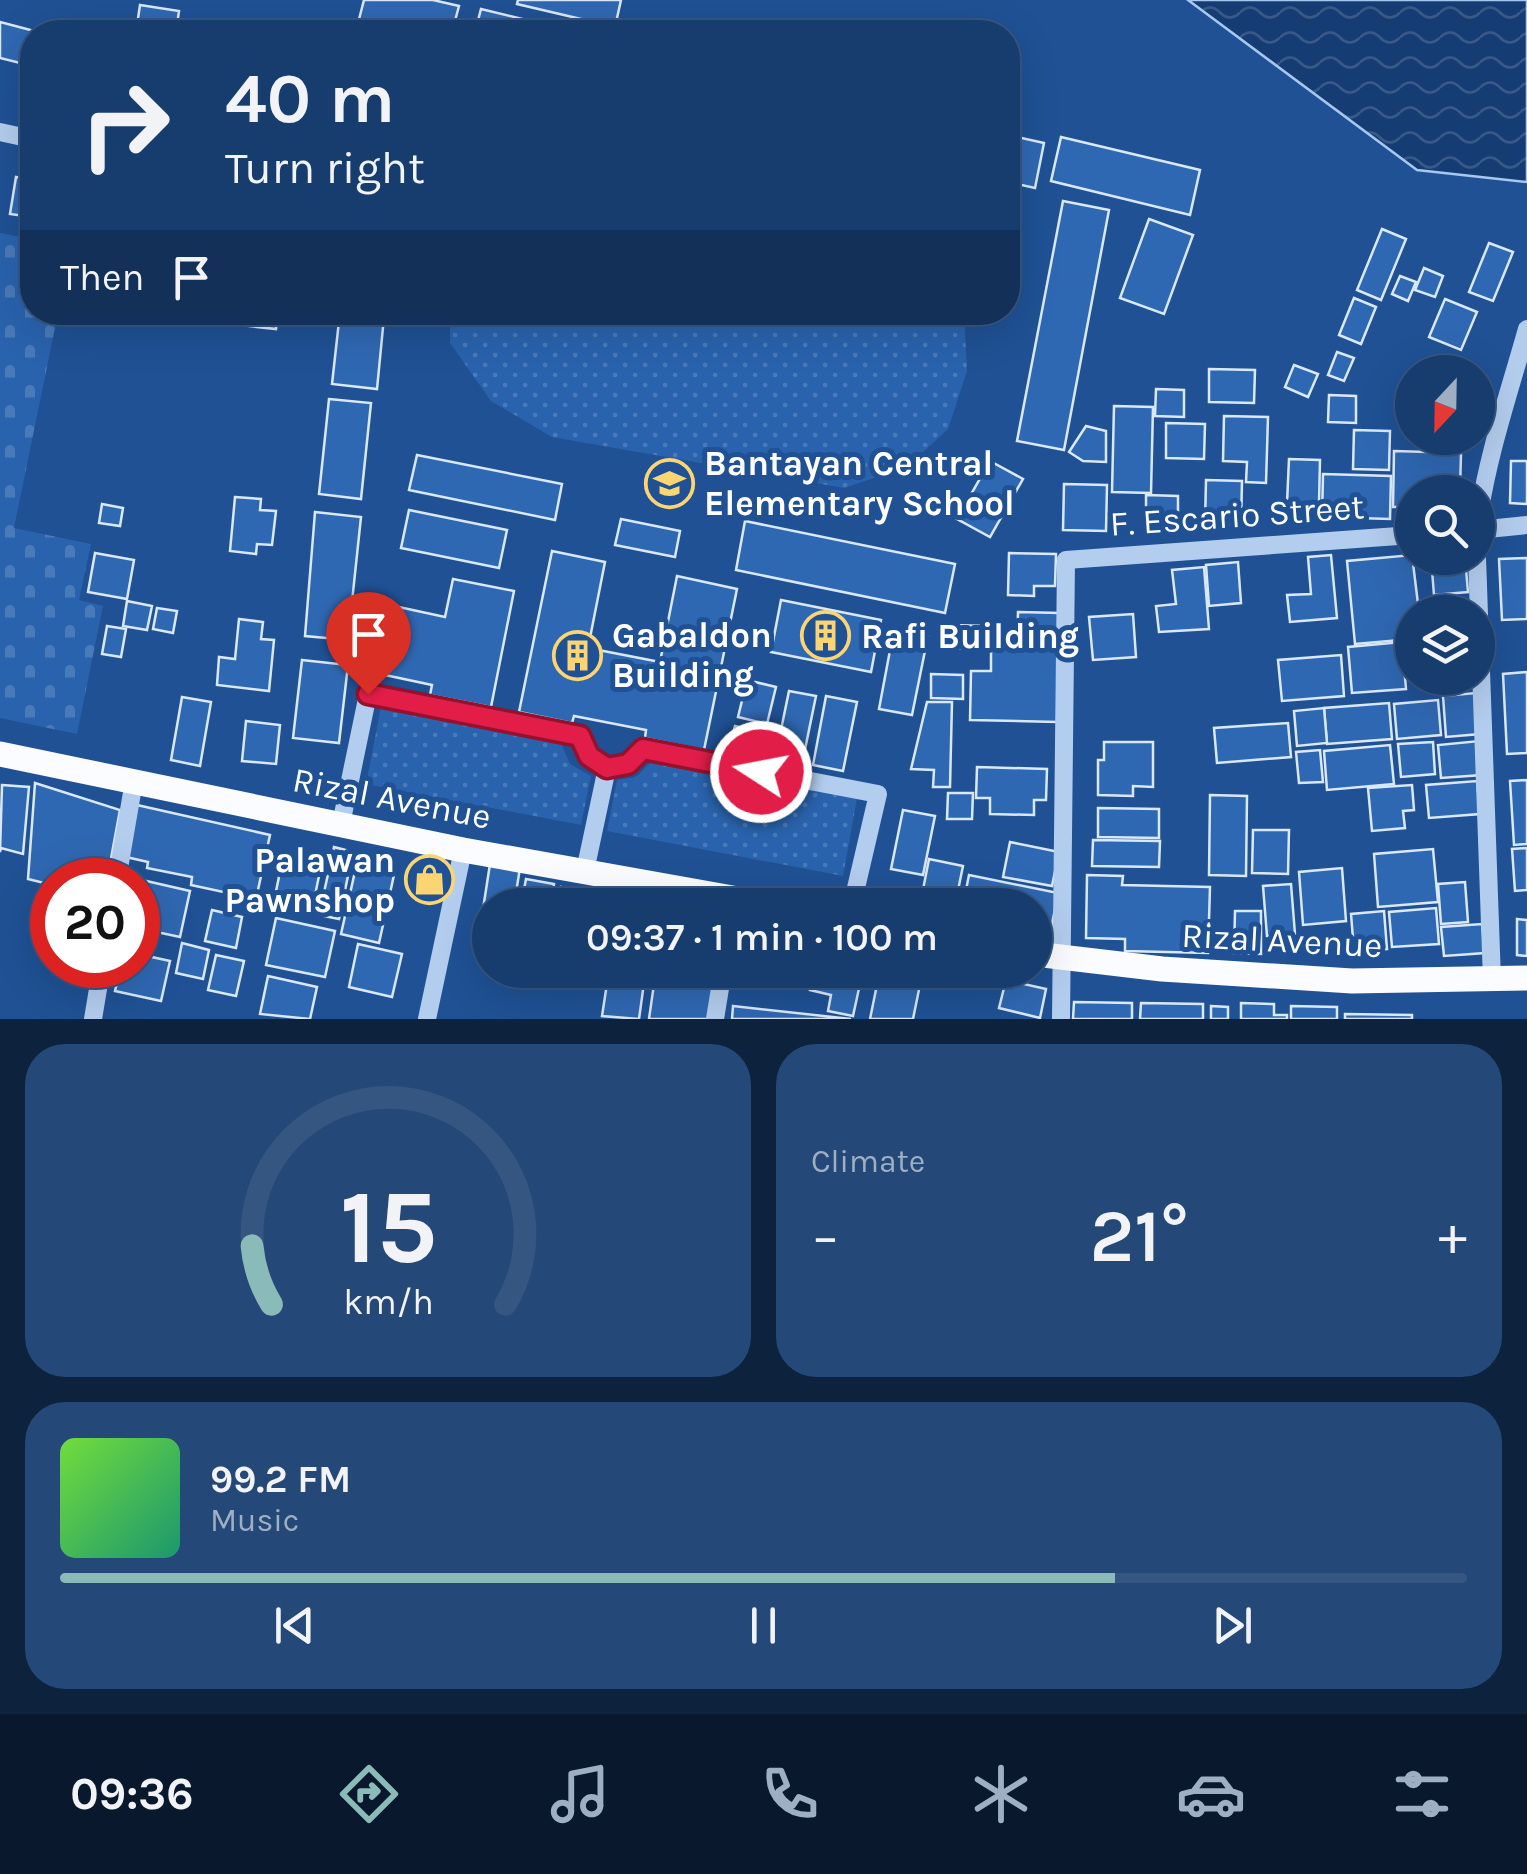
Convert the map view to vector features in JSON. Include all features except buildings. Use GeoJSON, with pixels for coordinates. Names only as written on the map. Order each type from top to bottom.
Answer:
{"type":"FeatureCollection","features":[{"type":"Feature","properties":{"kind":"main road","name":"Rizal Avenue"},"geometry":{"type":"LineString","coordinates":[[0,754],[462,850],[669,888]]}},
{"type":"Feature","properties":{"kind":"main road","name":"Rizal Avenue"},"geometry":{"type":"LineString","coordinates":[[1052,957],[1352,981],[1527,978]]}},
{"type":"Feature","properties":{"kind":"street"},"geometry":{"type":"LineString","coordinates":[[1485,475],[1527,329]]}},
{"type":"Feature","properties":{"kind":"street"},"geometry":{"type":"LineString","coordinates":[[1495,528],[1527,525]]}},
{"type":"Feature","properties":{"kind":"street","name":"F. Escario Street"},"geometry":{"type":"LineString","coordinates":[[1065,960],[1066,560],[1395,536]]}},
{"type":"Feature","properties":{"kind":"street"},"geometry":{"type":"LineString","coordinates":[[1478,575],[1492,980]]}},
{"type":"Feature","properties":{"kind":"street"},"geometry":{"type":"LineString","coordinates":[[341,824],[368,694],[580,736],[589,756],[607,768],[628,764],[643,749],[878,794],[856,888]]}},
{"type":"Feature","properties":{"kind":"street"},"geometry":{"type":"LineString","coordinates":[[585,871],[607,768]]}},
{"type":"Feature","properties":{"kind":"street"},"geometry":{"type":"LineString","coordinates":[[121,858],[134,781]]}},
{"type":"Feature","properties":{"kind":"street"},"geometry":{"type":"LineString","coordinates":[[427,1019],[462,850]]}},
{"type":"Feature","properties":{"kind":"street"},"geometry":{"type":"LineString","coordinates":[[1061,1019],[1065,960]]}},
{"type":"Feature","properties":{"kind":"street"},"geometry":{"type":"LineString","coordinates":[[92,1019],[98,988]]}},
{"type":"Feature","properties":{"kind":"street"},"geometry":{"type":"LineString","coordinates":[[715,1019],[720,988]]}},
{"type":"Feature","properties":{"kind":"green space"},"geometry":{"type":"Polygon","coordinates":[[[0,233],[20,237],[20,325],[56,325],[14,528],[91,544],[79,600],[103,606],[77,734],[0,718],[0,233]]]}},
{"type":"Feature","properties":{"kind":"green space"},"geometry":{"type":"Polygon","coordinates":[[[450,325],[965,325],[967,371],[948,429],[907,467],[844,488],[552,437],[491,401],[450,343],[450,325]]]}},
{"type":"Feature","properties":{"kind":"green space"},"geometry":{"type":"Polygon","coordinates":[[[381,707],[560,741],[570,764],[591,776],[581,825],[366,784],[381,707]]]}},
{"type":"Feature","properties":{"kind":"green space"},"geometry":{"type":"Polygon","coordinates":[[[654,759],[857,798],[843,876],[607,831],[617,780],[636,777],[654,759]]]}},
{"type":"Feature","properties":{"kind":"water"},"geometry":{"type":"Polygon","coordinates":[[[1188,0],[1527,0],[1527,182],[1417,170],[1188,0]]]}},
{"type":"Feature","properties":{"kind":"place","name":"Bantayan Central Elementary School"},"geometry":{"type":"Point","coordinates":[669,483]}},
{"type":"Feature","properties":{"kind":"place","name":"Rafi Building"},"geometry":{"type":"Point","coordinates":[826,636]}},
{"type":"Feature","properties":{"kind":"place","name":"Gabaldon Building"},"geometry":{"type":"Point","coordinates":[577,655]}},
{"type":"Feature","properties":{"kind":"place","name":"Palawan Pawnshop"},"geometry":{"type":"Point","coordinates":[430,880]}},
{"type":"Feature","properties":{"kind":"route"},"geometry":{"type":"LineString","coordinates":[[368,694],[580,736],[589,756],[607,768],[628,764],[643,749],[761,772]]}}]}
